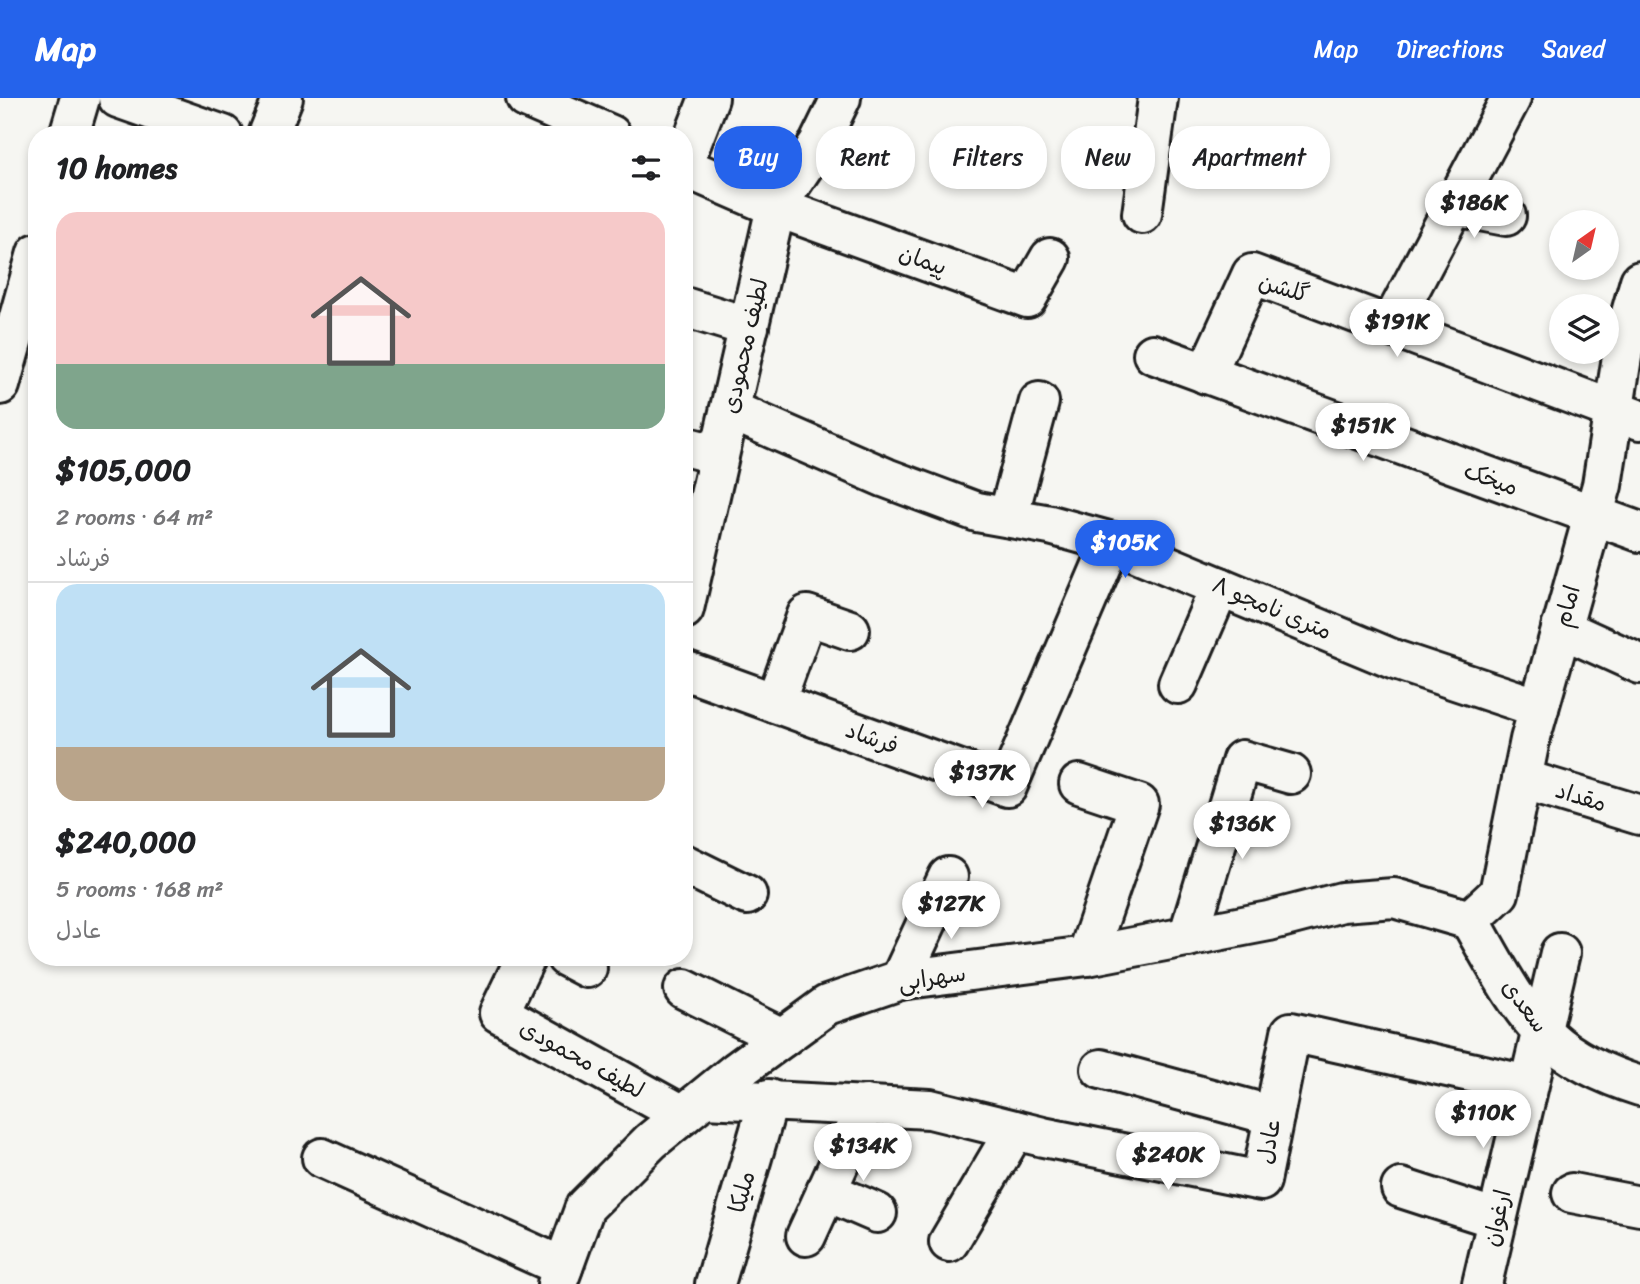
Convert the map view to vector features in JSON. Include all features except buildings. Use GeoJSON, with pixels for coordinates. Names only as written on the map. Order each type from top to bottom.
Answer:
{"type":"FeatureCollection","features":[{"type":"Feature","properties":{"kind":"street"},"geometry":{"type":"LineString","coordinates":[[72,126],[80,98]]}},
{"type":"Feature","properties":{"kind":"street"},"geometry":{"type":"LineString","coordinates":[[118,98],[197,126]]}},
{"type":"Feature","properties":{"kind":"street"},"geometry":{"type":"LineString","coordinates":[[271,126],[282,98]]}},
{"type":"Feature","properties":{"kind":"street"},"geometry":{"type":"LineString","coordinates":[[526,98],[595,124]]}},
{"type":"Feature","properties":{"kind":"street"},"geometry":{"type":"LineString","coordinates":[[693,141],[709,98]]}},
{"type":"Feature","properties":{"kind":"street","name":"لطیف محمودی"},"geometry":{"type":"LineString","coordinates":[[693,529],[702,450],[730,410],[776,207],[819,143],[841,98]]}},
{"type":"Feature","properties":{"kind":"street"},"geometry":{"type":"LineString","coordinates":[[1142,214],[1158,98]]}},
{"type":"Feature","properties":{"kind":"street"},"geometry":{"type":"LineString","coordinates":[[1391,326],[1511,98]]}},
{"type":"Feature","properties":{"kind":"street"},"geometry":{"type":"LineString","coordinates":[[693,169],[776,207]]}},
{"type":"Feature","properties":{"kind":"street"},"geometry":{"type":"LineString","coordinates":[[1454,206],[1506,216]]}},
{"type":"Feature","properties":{"kind":"street","name":"پیمان"},"geometry":{"type":"LineString","coordinates":[[776,207],[1027,298],[1050,258]]}},
{"type":"Feature","properties":{"kind":"street","name":"گلشن"},"geometry":{"type":"LineString","coordinates":[[1206,374],[1252,274],[1627,414]]}},
{"type":"Feature","properties":{"kind":"street"},"geometry":{"type":"LineString","coordinates":[[0,385],[28,285]]}},
{"type":"Feature","properties":{"kind":"street","name":"امام"},"geometry":{"type":"LineString","coordinates":[[1470,920],[1499,893],[1539,708],[1602,485],[1627,414],[1626,331],[1639,288]]}},
{"type":"Feature","properties":{"kind":"street"},"geometry":{"type":"LineString","coordinates":[[693,310],[749,327]]}},
{"type":"Feature","properties":{"kind":"street","name":"میخک"},"geometry":{"type":"LineString","coordinates":[[1153,354],[1640,532]]}},
{"type":"Feature","properties":{"kind":"street"},"geometry":{"type":"LineString","coordinates":[[1008,517],[1039,402]]}},
{"type":"Feature","properties":{"kind":"street","name":"۸ متری نامجو"},"geometry":{"type":"LineString","coordinates":[[730,410],[886,478],[977,512],[1112,542],[1395,660],[1539,708]]}},
{"type":"Feature","properties":{"kind":"street","name":"فرشاد"},"geometry":{"type":"LineString","coordinates":[[693,673],[1007,787],[1112,542]]}},
{"type":"Feature","properties":{"kind":"street"},"geometry":{"type":"LineString","coordinates":[[1178,684],[1220,587]]}},
{"type":"Feature","properties":{"kind":"street"},"geometry":{"type":"LineString","coordinates":[[775,703],[807,615],[850,629]]}},
{"type":"Feature","properties":{"kind":"street"},"geometry":{"type":"LineString","coordinates":[[1561,628],[1640,664]]}},
{"type":"Feature","properties":{"kind":"street"},"geometry":{"type":"LineString","coordinates":[[1188,937],[1242,760],[1291,775]]}},
{"type":"Feature","properties":{"kind":"street","name":"مقداد"},"geometry":{"type":"LineString","coordinates":[[1522,779],[1640,815]]}},
{"type":"Feature","properties":{"kind":"street"},"geometry":{"type":"LineString","coordinates":[[1079,784],[1139,804],[1087,956]]}},
{"type":"Feature","properties":{"kind":"street"},"geometry":{"type":"LineString","coordinates":[[693,868],[747,895]]}},
{"type":"Feature","properties":{"kind":"street"},"geometry":{"type":"LineString","coordinates":[[900,980],[948,877]]}},
{"type":"Feature","properties":{"kind":"street","name":"سهرابی"},"geometry":{"type":"LineString","coordinates":[[560,1276],[585,1207],[651,1141],[827,1005],[900,980],[1087,956],[1188,937],[1342,902],[1394,898],[1470,920]]}},
{"type":"Feature","properties":{"kind":"street","name":"سعدی"},"geometry":{"type":"LineString","coordinates":[[1470,920],[1504,980],[1549,1038],[1607,1076],[1639,1081]]}},
{"type":"Feature","properties":{"kind":"street","name":"ارغوان"},"geometry":{"type":"LineString","coordinates":[[1489,1283],[1497,1219],[1559,953]]}},
{"type":"Feature","properties":{"kind":"street","name":"لطیف محمودی"},"geometry":{"type":"LineString","coordinates":[[522,966],[499,1013],[694,1106]]}},
{"type":"Feature","properties":{"kind":"street"},"geometry":{"type":"LineString","coordinates":[[684,989],[782,1038]]}},
{"type":"Feature","properties":{"kind":"street","name":"عادل"},"geometry":{"type":"LineString","coordinates":[[694,1106],[769,1099],[930,1109],[1015,1130],[1261,1181],[1291,1032],[1528,1084]]}},
{"type":"Feature","properties":{"kind":"street"},"geometry":{"type":"LineString","coordinates":[[1101,1069],[1274,1116]]}},
{"type":"Feature","properties":{"kind":"street","name":"ملیکا"},"geometry":{"type":"LineString","coordinates":[[715,1284],[769,1099]]}},
{"type":"Feature","properties":{"kind":"street"},"geometry":{"type":"LineString","coordinates":[[806,1236],[866,1104]]}},
{"type":"Feature","properties":{"kind":"street"},"geometry":{"type":"LineString","coordinates":[[949,1242],[1015,1130]]}},
{"type":"Feature","properties":{"kind":"street"},"geometry":{"type":"LineString","coordinates":[[322,1158],[560,1276]]}},
{"type":"Feature","properties":{"kind":"street"},"geometry":{"type":"LineString","coordinates":[[1401,1188],[1497,1219]]}},
{"type":"Feature","properties":{"kind":"street"},"geometry":{"type":"LineString","coordinates":[[826,1191],[877,1213]]}},
{"type":"Feature","properties":{"kind":"street"},"geometry":{"type":"LineString","coordinates":[[1572,1194],[1640,1206]]}}]}
